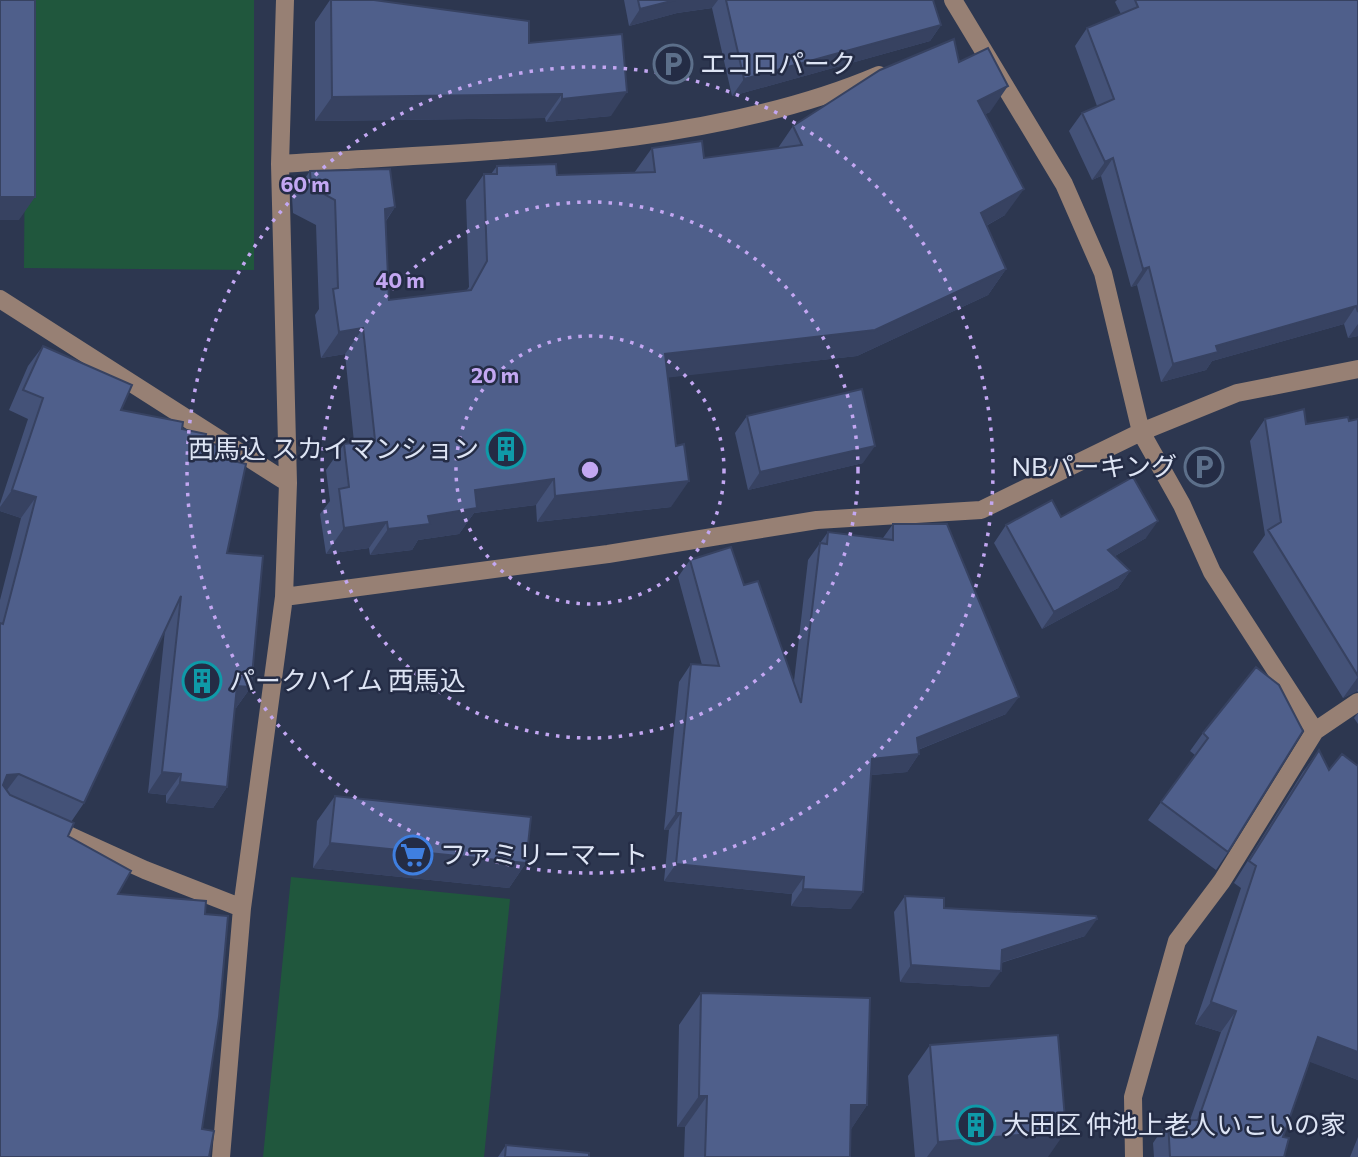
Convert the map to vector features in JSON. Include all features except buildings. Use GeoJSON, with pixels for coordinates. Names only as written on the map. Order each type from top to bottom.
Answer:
{"type":"FeatureCollection","features":[{"type":"Feature","properties":{"kind":"street"},"geometry":{"type":"LineString","coordinates":[[221,1157],[242,908],[284,597],[288,483],[280,164],[285,0]]}},
{"type":"Feature","properties":{"kind":"street"},"geometry":{"type":"LineString","coordinates":[[953,0],[967,38],[1064,184],[1103,274],[1140,432],[1182,505],[1212,572],[1315,731]]}},
{"type":"Feature","properties":{"kind":"street"},"geometry":{"type":"LineString","coordinates":[[280,164],[584,142],[701,126],[837,93],[899,67]]}},
{"type":"Feature","properties":{"kind":"street"},"geometry":{"type":"LineString","coordinates":[[0,301],[288,483]]}},
{"type":"Feature","properties":{"kind":"street"},"geometry":{"type":"LineString","coordinates":[[284,597],[608,554],[817,520],[981,510],[1140,432],[1237,393],[1358,369]]}},
{"type":"Feature","properties":{"kind":"street"},"geometry":{"type":"LineString","coordinates":[[1134,1157],[1133,1097],[1177,940],[1222,881],[1315,731],[1358,702]]}},
{"type":"Feature","properties":{"kind":"street"},"geometry":{"type":"LineString","coordinates":[[36,821],[145,870],[242,908]]}},
{"type":"Feature","properties":{"kind":"green space"},"geometry":{"type":"Polygon","coordinates":[[[26,0],[254,0],[254,270],[24,268],[26,0]]]}},
{"type":"Feature","properties":{"kind":"green space"},"geometry":{"type":"Polygon","coordinates":[[[291,877],[510,899],[484,1157],[263,1157],[291,877]]]}},
{"type":"Feature","properties":{"kind":"place","name":"エコロパーク"},"geometry":{"type":"Point","coordinates":[673,64]}},
{"type":"Feature","properties":{"kind":"place","name":"西馬込 スカイマンション"},"geometry":{"type":"Point","coordinates":[506,449]}},
{"type":"Feature","properties":{"kind":"place","name":"NBパーキング"},"geometry":{"type":"Point","coordinates":[1204,467]}},
{"type":"Feature","properties":{"kind":"place","name":"パークハイム 西馬込"},"geometry":{"type":"Point","coordinates":[202,681]}},
{"type":"Feature","properties":{"kind":"place","name":"ファミリーマート"},"geometry":{"type":"Point","coordinates":[413,855]}},
{"type":"Feature","properties":{"kind":"place","name":"大田区 仲池上老人いこいの家"},"geometry":{"type":"Point","coordinates":[976,1125]}}]}
